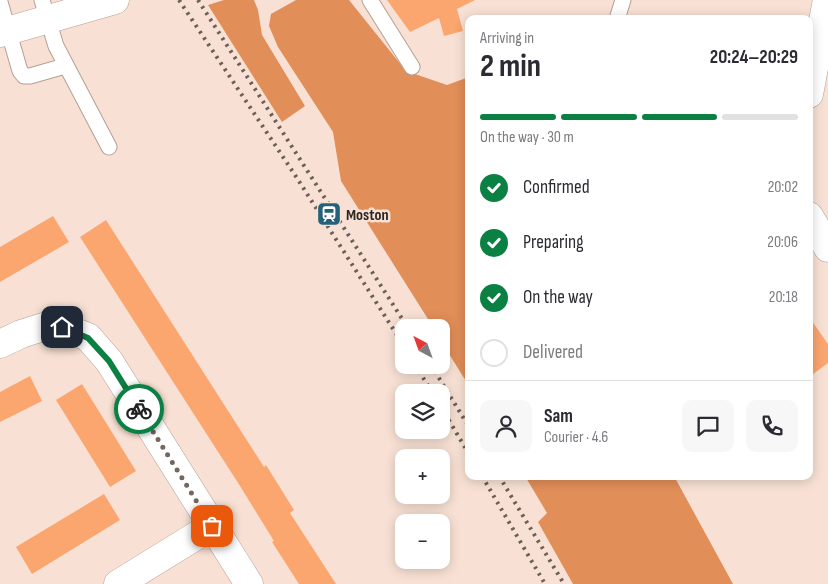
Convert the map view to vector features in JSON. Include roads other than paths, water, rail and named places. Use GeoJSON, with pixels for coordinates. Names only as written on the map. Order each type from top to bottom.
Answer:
{"type":"FeatureCollection","features":[{"type":"Feature","properties":{"kind":"street"},"geometry":{"type":"LineString","coordinates":[[4,32],[45,10],[104,3]]}},
{"type":"Feature","properties":{"kind":"street"},"geometry":{"type":"LineString","coordinates":[[813,74],[827,6]]}},
{"type":"Feature","properties":{"kind":"street"},"geometry":{"type":"LineString","coordinates":[[813,228],[820,248]]}},
{"type":"Feature","properties":{"kind":"street"},"geometry":{"type":"LineString","coordinates":[[0,344],[20,334],[43,327],[62,327],[88,338],[109,361],[249,584]]}},
{"type":"Feature","properties":{"kind":"street"},"geometry":{"type":"LineString","coordinates":[[118,584],[212,526]]}},
{"type":"Feature","properties":{"kind":"lane"},"geometry":{"type":"LineString","coordinates":[[370,0],[412,67]]}},
{"type":"Feature","properties":{"kind":"lane"},"geometry":{"type":"LineString","coordinates":[[618,15],[623,0]]}},
{"type":"Feature","properties":{"kind":"lane"},"geometry":{"type":"LineString","coordinates":[[0,2],[4,32],[20,71],[24,76],[65,66]]}},
{"type":"Feature","properties":{"kind":"lane"},"geometry":{"type":"LineString","coordinates":[[45,10],[56,46],[65,66],[109,147]]}},
{"type":"Feature","properties":{"kind":"railway"},"geometry":{"type":"LineString","coordinates":[[179,0],[295,175],[395,332]]}},
{"type":"Feature","properties":{"kind":"railway"},"geometry":{"type":"LineString","coordinates":[[198,0],[402,319]]}},
{"type":"Feature","properties":{"kind":"railway"},"geometry":{"type":"LineString","coordinates":[[421,374],[427,384]]}},
{"type":"Feature","properties":{"kind":"railway"},"geometry":{"type":"LineString","coordinates":[[437,374],[465,420]]}},
{"type":"Feature","properties":{"kind":"railway"},"geometry":{"type":"LineString","coordinates":[[450,422],[465,447]]}},
{"type":"Feature","properties":{"kind":"railway"},"geometry":{"type":"LineString","coordinates":[[484,480],[545,584]]}},
{"type":"Feature","properties":{"kind":"railway"},"geometry":{"type":"LineString","coordinates":[[501,480],[564,584]]}},
{"type":"Feature","properties":{"kind":"place","name":"Moston"},"geometry":{"type":"Point","coordinates":[329,214]}}]}
